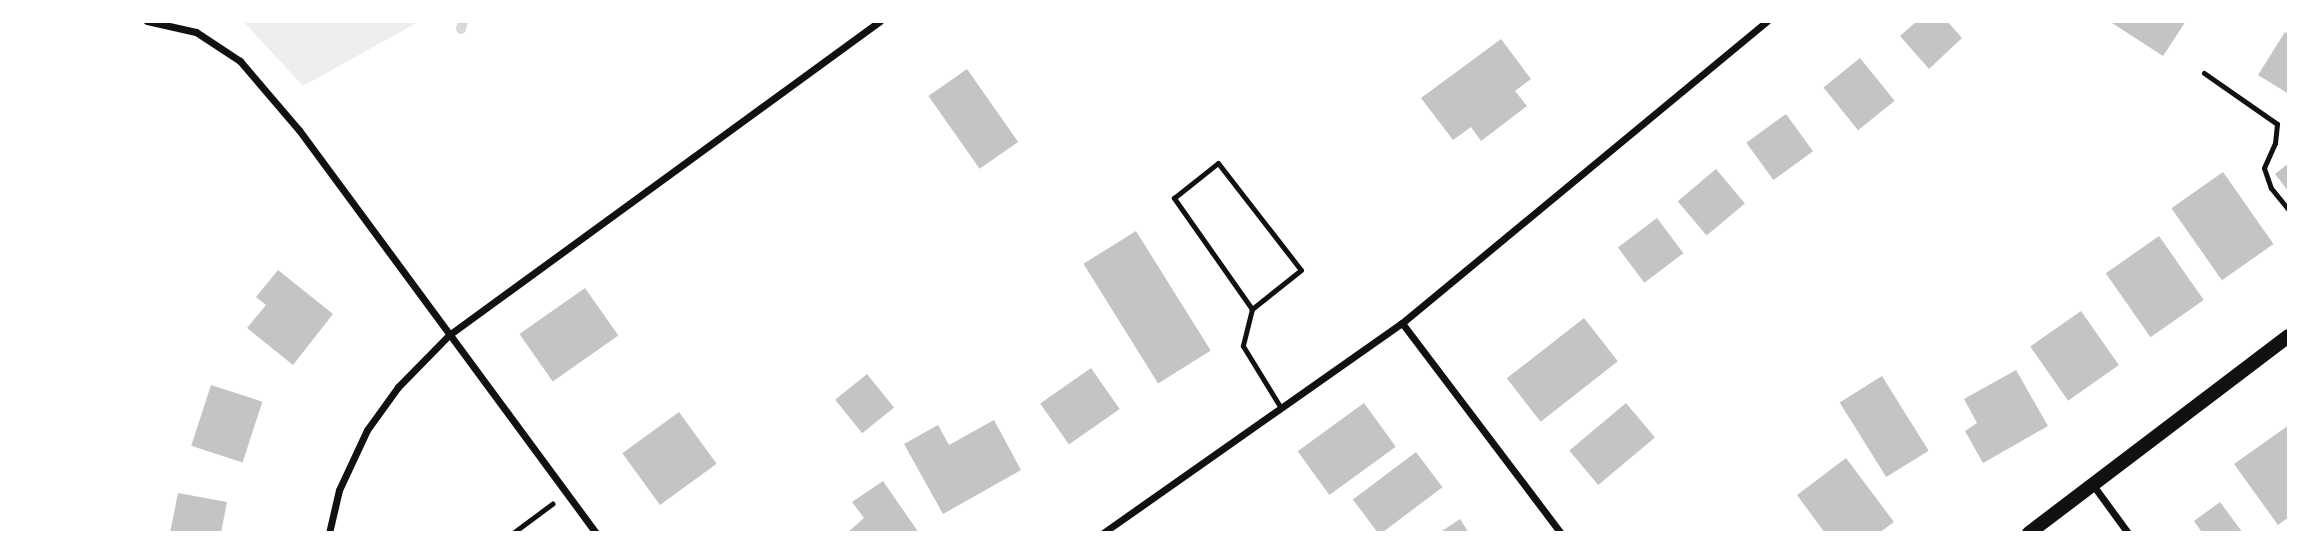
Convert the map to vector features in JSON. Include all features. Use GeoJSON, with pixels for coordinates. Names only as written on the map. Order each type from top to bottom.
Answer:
{"type":"FeatureCollection","features":[{"type":"Feature","properties":{"kind":"main road"},"geometry":{"type":"LineString","coordinates":[[2029,533],[2289,336]]}},
{"type":"Feature","properties":{"kind":"street"},"geometry":{"type":"LineString","coordinates":[[147,21],[196,32],[240,61],[299,130],[596,533]]}},
{"type":"Feature","properties":{"kind":"street"},"geometry":{"type":"LineString","coordinates":[[329,533],[339,490],[367,430],[398,387],[449,335],[880,21]]}},
{"type":"Feature","properties":{"kind":"street"},"geometry":{"type":"LineString","coordinates":[[1103,533],[1402,323],[1767,21]]}},
{"type":"Feature","properties":{"kind":"street"},"geometry":{"type":"LineString","coordinates":[[1402,323],[1560,533]]}},
{"type":"Feature","properties":{"kind":"street"},"geometry":{"type":"LineString","coordinates":[[2093,485],[2128,533]]}},
{"type":"Feature","properties":{"kind":"lane"},"geometry":{"type":"LineString","coordinates":[[2204,73],[2277,124],[2275,143],[2264,167],[2271,188],[2289,210]]}},
{"type":"Feature","properties":{"kind":"lane"},"geometry":{"type":"LineString","coordinates":[[1252,309],[1174,198],[1218,163],[1301,270],[1252,309],[1243,346],[1280,408]]}},
{"type":"Feature","properties":{"kind":"path"},"geometry":{"type":"LineString","coordinates":[[513,533],[567,493]]}},
{"type":"Feature","properties":{"kind":"shaded area"},"geometry":{"type":"Polygon","coordinates":[[[243,21],[420,21],[303,86],[243,21]]]}},
{"type":"Feature","properties":{"kind":"building"},"geometry":{"type":"Polygon","coordinates":[[[1917,21],[1947,21],[1962,38],[1929,69],[1900,36],[1917,21]]]}},
{"type":"Feature","properties":{"kind":"building"},"geometry":{"type":"Polygon","coordinates":[[[2109,21],[2186,21],[2163,56],[2109,21]]]}},
{"type":"Feature","properties":{"kind":"building"},"geometry":{"type":"Polygon","coordinates":[[[2285,32],[2289,34],[2289,94],[2258,75],[2285,32]]]}},
{"type":"Feature","properties":{"kind":"building"},"geometry":{"type":"Polygon","coordinates":[[[1501,39],[1531,79],[1515,91],[1527,106],[1481,141],[1471,127],[1453,140],[1421,98],[1501,39]]]}},
{"type":"Feature","properties":{"kind":"building"},"geometry":{"type":"Polygon","coordinates":[[[1860,58],[1895,101],[1858,130],[1823,88],[1860,58]]]}},
{"type":"Feature","properties":{"kind":"building"},"geometry":{"type":"Polygon","coordinates":[[[967,69],[1018,142],[980,169],[928,96],[967,69]]]}},
{"type":"Feature","properties":{"kind":"building"},"geometry":{"type":"Polygon","coordinates":[[[1786,114],[1813,151],[1773,180],[1746,143],[1786,114]]]}},
{"type":"Feature","properties":{"kind":"building"},"geometry":{"type":"Polygon","coordinates":[[[2289,163],[2289,192],[2275,174],[2289,163]]]}},
{"type":"Feature","properties":{"kind":"building"},"geometry":{"type":"Polygon","coordinates":[[[1716,169],[1745,203],[1707,236],[1678,201],[1716,169]]]}},
{"type":"Feature","properties":{"kind":"building"},"geometry":{"type":"Polygon","coordinates":[[[2223,172],[2273,244],[2222,280],[2171,208],[2223,172]]]}},
{"type":"Feature","properties":{"kind":"building"},"geometry":{"type":"Polygon","coordinates":[[[1657,218],[1683,253],[1644,283],[1618,247],[1657,218]]]}},
{"type":"Feature","properties":{"kind":"building"},"geometry":{"type":"Polygon","coordinates":[[[1136,231],[1211,351],[1158,383],[1083,264],[1136,231]]]}},
{"type":"Feature","properties":{"kind":"building"},"geometry":{"type":"Polygon","coordinates":[[[2159,236],[2204,300],[2150,337],[2106,273],[2159,236]]]}},
{"type":"Feature","properties":{"kind":"building"},"geometry":{"type":"Polygon","coordinates":[[[278,270],[333,314],[293,365],[247,328],[266,305],[256,297],[278,270]]]}},
{"type":"Feature","properties":{"kind":"building"},"geometry":{"type":"Polygon","coordinates":[[[585,288],[618,336],[553,381],[519,334],[585,288]]]}},
{"type":"Feature","properties":{"kind":"building"},"geometry":{"type":"Polygon","coordinates":[[[2081,311],[2119,365],[2068,401],[2030,347],[2081,311]]]}},
{"type":"Feature","properties":{"kind":"building"},"geometry":{"type":"Polygon","coordinates":[[[1584,318],[1618,361],[1541,422],[1507,378],[1584,318]]]}},
{"type":"Feature","properties":{"kind":"building"},"geometry":{"type":"Polygon","coordinates":[[[1091,368],[1120,409],[1069,445],[1040,404],[1091,368]]]}},
{"type":"Feature","properties":{"kind":"building"},"geometry":{"type":"Polygon","coordinates":[[[2016,370],[2048,426],[1983,463],[1965,431],[1977,423],[1964,399],[2016,370]]]}},
{"type":"Feature","properties":{"kind":"building"},"geometry":{"type":"Polygon","coordinates":[[[867,374],[894,407],[862,433],[835,400],[867,374]]]}},
{"type":"Feature","properties":{"kind":"building"},"geometry":{"type":"Polygon","coordinates":[[[1882,376],[1929,451],[1886,477],[1840,402],[1882,376]]]}},
{"type":"Feature","properties":{"kind":"building"},"geometry":{"type":"Polygon","coordinates":[[[211,385],[262,402],[243,463],[191,446],[211,385]]]}},
{"type":"Feature","properties":{"kind":"building"},"geometry":{"type":"Polygon","coordinates":[[[1364,403],[1396,447],[1329,495],[1298,451],[1364,403]]]}},
{"type":"Feature","properties":{"kind":"building"},"geometry":{"type":"Polygon","coordinates":[[[1626,403],[1655,437],[1598,485],[1569,451],[1626,403]]]}},
{"type":"Feature","properties":{"kind":"building"},"geometry":{"type":"Polygon","coordinates":[[[679,412],[717,464],[660,505],[622,453],[679,412]]]}},
{"type":"Feature","properties":{"kind":"building"},"geometry":{"type":"Polygon","coordinates":[[[994,420],[1021,470],[943,514],[904,444],[938,425],[949,445],[994,420]]]}},
{"type":"Feature","properties":{"kind":"building"},"geometry":{"type":"Polygon","coordinates":[[[2289,425],[2289,517],[2278,525],[2234,464],[2289,425]]]}},
{"type":"Feature","properties":{"kind":"building"},"geometry":{"type":"Polygon","coordinates":[[[1416,452],[1442,487],[1382,533],[1378,533],[1353,500],[1416,452]]]}},
{"type":"Feature","properties":{"kind":"building"},"geometry":{"type":"Polygon","coordinates":[[[1846,458],[1894,522],[1879,533],[1825,533],[1797,495],[1846,458]]]}},
{"type":"Feature","properties":{"kind":"building"},"geometry":{"type":"Polygon","coordinates":[[[883,481],[919,533],[847,533],[864,518],[852,502],[883,481]]]}},
{"type":"Feature","properties":{"kind":"building"},"geometry":{"type":"Polygon","coordinates":[[[178,493],[227,502],[221,533],[170,533],[178,493]]]}},
{"type":"Feature","properties":{"kind":"building"},"geometry":{"type":"Polygon","coordinates":[[[2220,502],[2243,533],[2198,533],[2201,531],[2194,521],[2220,502]]]}},
{"type":"Feature","properties":{"kind":"building"},"geometry":{"type":"Polygon","coordinates":[[[1460,519],[1469,533],[1439,533],[1460,519]]]}},
{"type":"Feature","properties":{"kind":"waterway"},"geometry":{"type":"LineString","coordinates":[[461,29],[463,21]]}}]}
